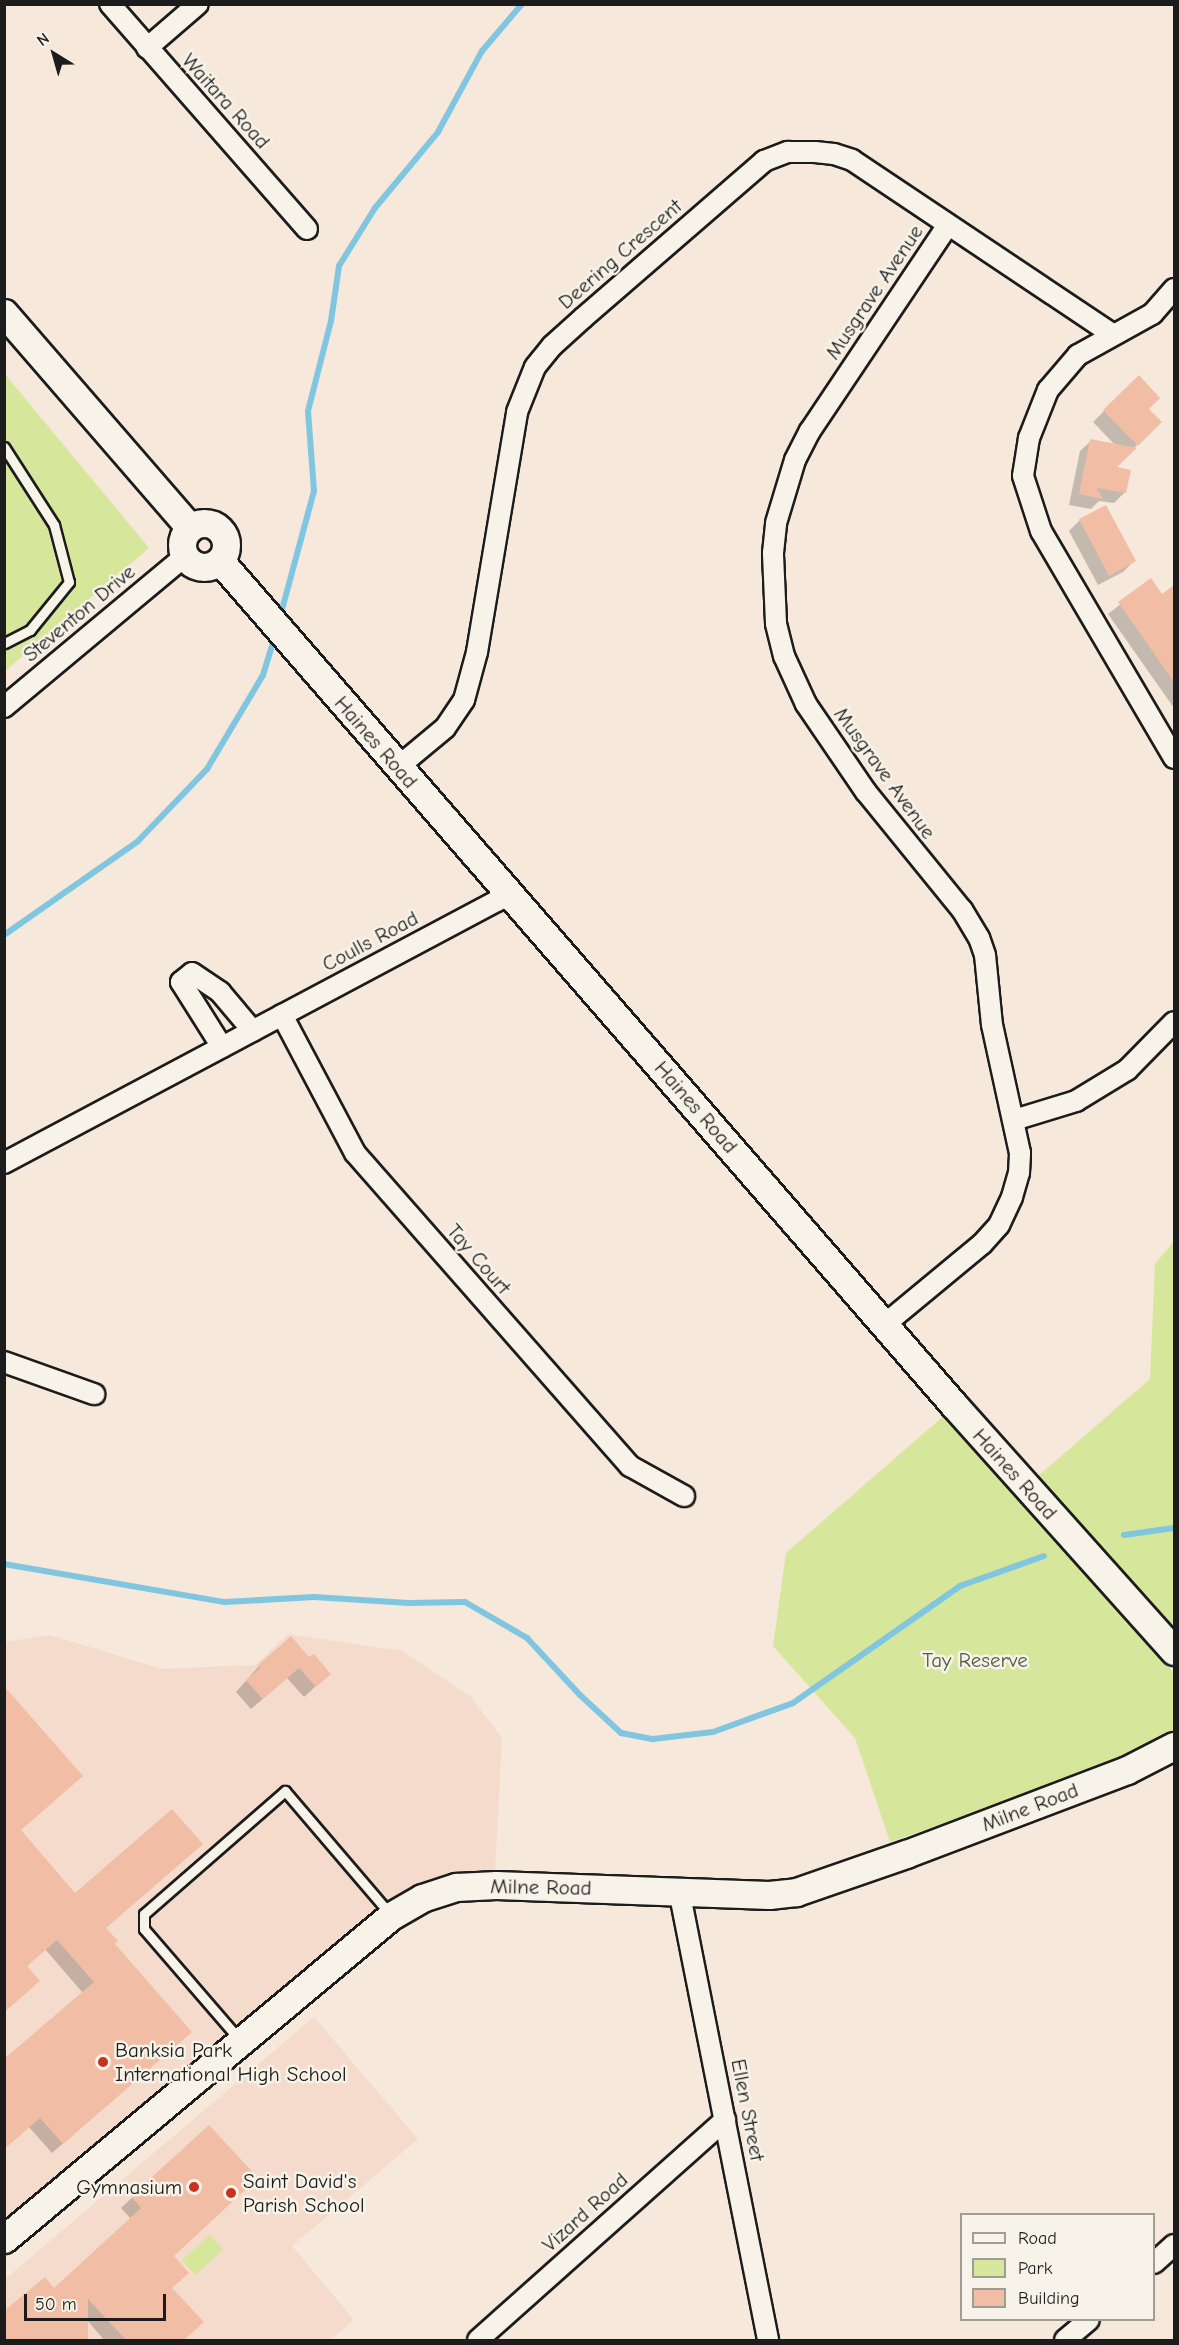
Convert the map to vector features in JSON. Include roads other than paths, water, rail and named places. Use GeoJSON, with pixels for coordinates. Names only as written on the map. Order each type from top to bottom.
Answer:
{"type":"FeatureCollection","features":[{"type":"Feature","properties":{"kind":"main road"},"geometry":{"type":"LineString","coordinates":[[4,313],[190,528]]}},
{"type":"Feature","properties":{"kind":"main road"},"geometry":{"type":"LineString","coordinates":[[204,523],[218,528],[223,533],[226,548],[220,561],[214,565],[201,567],[184,556],[183,541],[190,528],[204,523]]}},
{"type":"Feature","properties":{"kind":"main road","name":"Haines Road"},"geometry":{"type":"LineString","coordinates":[[220,561],[885,1325],[1174,1651]]}},
{"type":"Feature","properties":{"kind":"main road","name":"Milne Road"},"geometry":{"type":"LineString","coordinates":[[4,2240],[391,1916],[422,1898],[456,1887],[496,1885],[769,1895],[796,1892],[885,1862],[1127,1770],[1174,1746]]}},
{"type":"Feature","properties":{"kind":"main road"},"geometry":{"type":"LineString","coordinates":[[1127,1770],[1174,1758]]}},
{"type":"Feature","properties":{"kind":"street","name":"Waitara Road"},"geometry":{"type":"LineString","coordinates":[[110,4],[307,229]]}},
{"type":"Feature","properties":{"kind":"street"},"geometry":{"type":"LineString","coordinates":[[147,48],[198,4]]}},
{"type":"Feature","properties":{"kind":"street","name":"Deering Crescent"},"geometry":{"type":"LineString","coordinates":[[398,767],[445,728],[464,700],[477,652],[517,412],[535,367],[552,346],[764,161],[788,152],[834,154],[852,160],[1113,335]]}},
{"type":"Feature","properties":{"kind":"street","name":"Musgrave Avenue"},"geometry":{"type":"LineString","coordinates":[[885,1325],[982,1244],[999,1225],[1012,1197],[1019,1173],[1020,1153],[992,1025],[985,955],[979,938],[962,910],[866,792],[806,704],[784,656],[776,623],[773,589],[776,523],[795,460],[810,431],[948,225]]}},
{"type":"Feature","properties":{"kind":"street"},"geometry":{"type":"LineString","coordinates":[[1174,289],[1152,314],[1078,355],[1048,390],[1029,438],[1023,476],[1041,531],[1174,758]]}},
{"type":"Feature","properties":{"kind":"street","name":"Steventon Drive"},"geometry":{"type":"LineString","coordinates":[[4,707],[184,556]]}},
{"type":"Feature","properties":{"kind":"street","name":"Coulls Road"},"geometry":{"type":"LineString","coordinates":[[4,1162],[510,894]]}},
{"type":"Feature","properties":{"kind":"street"},"geometry":{"type":"LineString","coordinates":[[222,1047],[181,982],[192,973],[220,992],[253,1031]]}},
{"type":"Feature","properties":{"kind":"street","name":"Tay Court"},"geometry":{"type":"LineString","coordinates":[[282,1015],[355,1153],[630,1466],[684,1496]]}},
{"type":"Feature","properties":{"kind":"street"},"geometry":{"type":"LineString","coordinates":[[1014,1120],[1076,1101],[1127,1070],[1174,1022]]}},
{"type":"Feature","properties":{"kind":"street"},"geometry":{"type":"LineString","coordinates":[[4,1362],[94,1394]]}},
{"type":"Feature","properties":{"kind":"street","name":"Ellen Street"},"geometry":{"type":"LineString","coordinates":[[679,1890],[768,2340]]}},
{"type":"Feature","properties":{"kind":"street","name":"Vizard Road"},"geometry":{"type":"LineString","coordinates":[[478,2340],[725,2120]]}},
{"type":"Feature","properties":{"kind":"street"},"geometry":{"type":"LineString","coordinates":[[1155,2262],[1174,2245]]}},
{"type":"Feature","properties":{"kind":"street"},"geometry":{"type":"LineString","coordinates":[[1065,2340],[1087,2321]]}},
{"type":"Feature","properties":{"kind":"lane"},"geometry":{"type":"LineString","coordinates":[[4,447],[54,525],[69,582],[30,630],[4,643]]}},
{"type":"Feature","properties":{"kind":"lane"},"geometry":{"type":"LineString","coordinates":[[241,2041],[144,1929],[144,1914],[285,1791],[391,1916]]}},
{"type":"Feature","properties":{"kind":"waterway"},"geometry":{"type":"LineString","coordinates":[[280,617],[314,491],[308,411],[331,321],[339,266],[375,208],[438,132],[482,51],[522,4]]}},
{"type":"Feature","properties":{"kind":"waterway"},"geometry":{"type":"LineString","coordinates":[[4,935],[138,841],[207,769],[263,675],[275,636]]}},
{"type":"Feature","properties":{"kind":"waterway"},"geometry":{"type":"LineString","coordinates":[[1124,1535],[1174,1528]]}},
{"type":"Feature","properties":{"kind":"waterway"},"geometry":{"type":"LineString","coordinates":[[4,1564],[225,1602],[314,1597],[409,1603],[465,1602],[527,1638],[580,1695],[621,1733],[653,1739],[713,1732],[793,1703],[960,1586],[1044,1556]]}},
{"type":"Feature","properties":{"kind":"place","name":"Banksia Park International High School"},"geometry":{"type":"Point","coordinates":[103,2062]}},
{"type":"Feature","properties":{"kind":"place","name":"Gymnasium"},"geometry":{"type":"Point","coordinates":[194,2187]}},
{"type":"Feature","properties":{"kind":"place","name":"Saint David's Parish School"},"geometry":{"type":"Point","coordinates":[231,2193]}},
{"type":"Feature","properties":{"kind":"park label","name":"Tay Reserve"},"geometry":{"type":"Point","coordinates":[975,1660]}}]}
